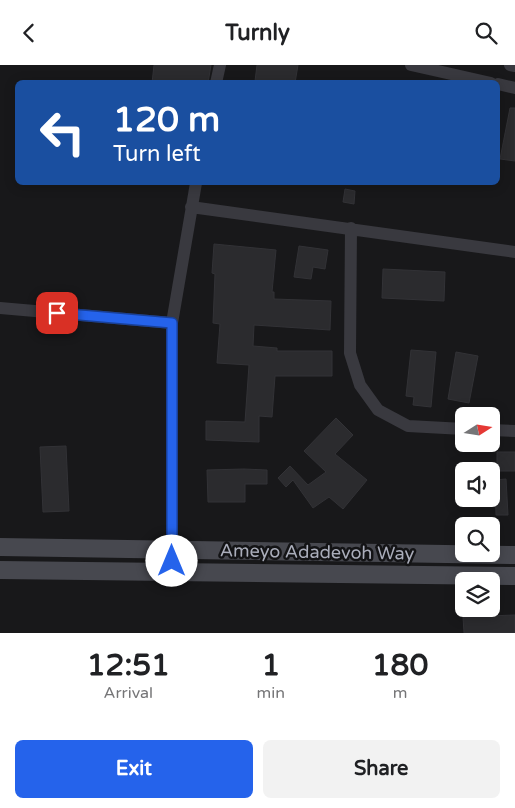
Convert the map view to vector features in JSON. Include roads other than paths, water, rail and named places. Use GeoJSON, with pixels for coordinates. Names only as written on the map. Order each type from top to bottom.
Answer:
{"type":"FeatureCollection","features":[{"type":"Feature","properties":{"kind":"street"},"geometry":{"type":"LineString","coordinates":[[217,80],[220,65]]}},
{"type":"Feature","properties":{"kind":"street"},"geometry":{"type":"LineString","coordinates":[[411,65],[478,80]]}},
{"type":"Feature","properties":{"kind":"street"},"geometry":{"type":"LineString","coordinates":[[510,65],[515,66]]}},
{"type":"Feature","properties":{"kind":"street"},"geometry":{"type":"LineString","coordinates":[[500,84],[515,88]]}},
{"type":"Feature","properties":{"kind":"street"},"geometry":{"type":"LineString","coordinates":[[172,572],[172,323],[196,185]]}},
{"type":"Feature","properties":{"kind":"street"},"geometry":{"type":"LineString","coordinates":[[191,207],[515,252]]}},
{"type":"Feature","properties":{"kind":"street"},"geometry":{"type":"LineString","coordinates":[[351,228],[350,353],[360,385],[378,410],[408,426],[455,429]]}},
{"type":"Feature","properties":{"kind":"street"},"geometry":{"type":"LineString","coordinates":[[0,308],[172,323]]}},
{"type":"Feature","properties":{"kind":"street"},"geometry":{"type":"LineString","coordinates":[[500,430],[515,431]]}},
{"type":"Feature","properties":{"kind":"street","name":"Ameyo Adadevoh Way"},"geometry":{"type":"LineString","coordinates":[[0,547],[515,555]]}},
{"type":"Feature","properties":{"kind":"street","name":"Ameyo Adadevoh Way"},"geometry":{"type":"LineString","coordinates":[[0,570],[515,575]]}}]}
